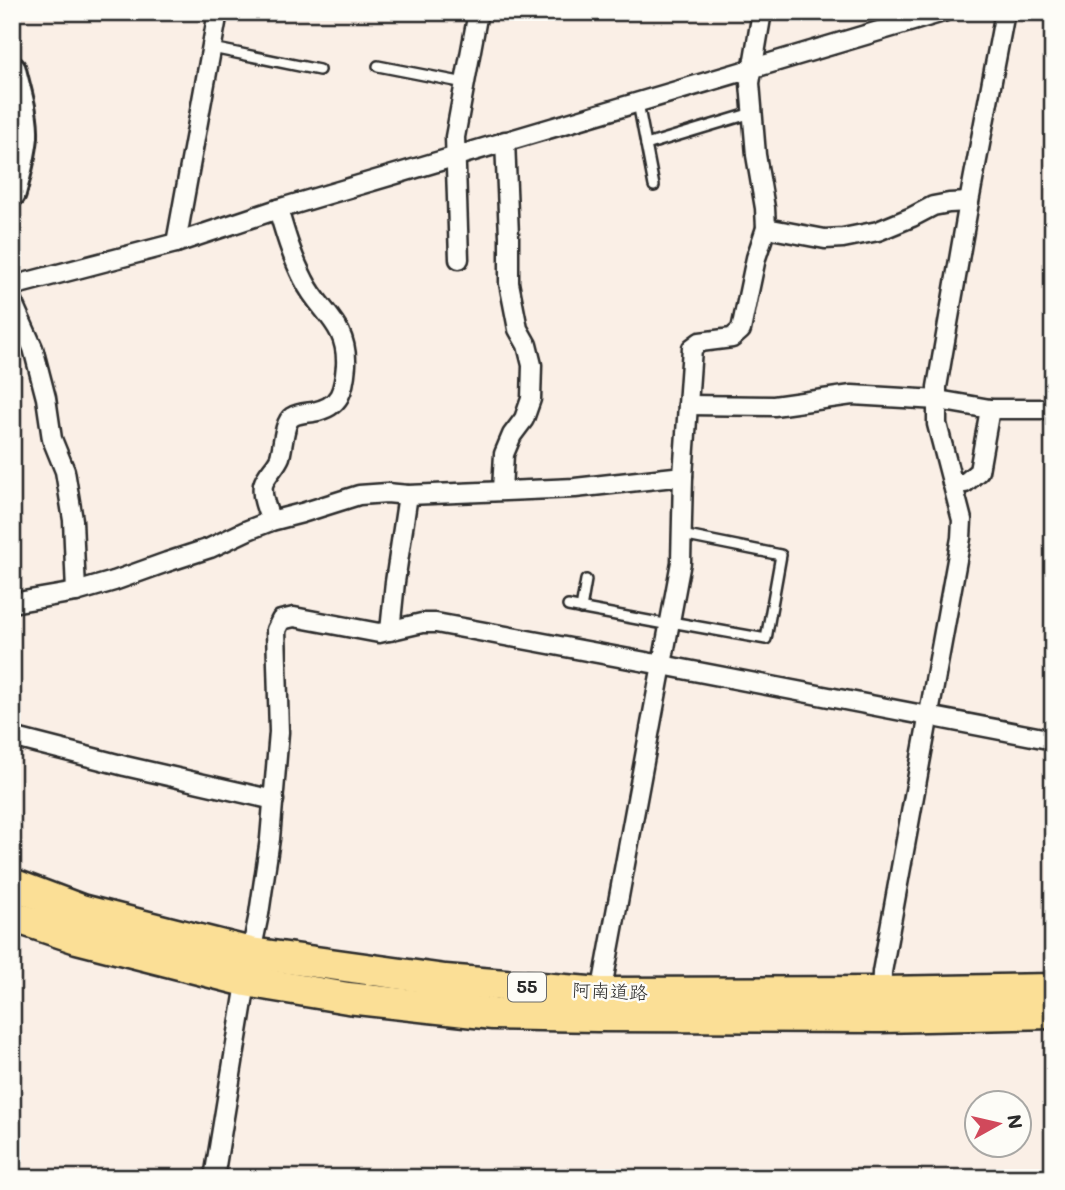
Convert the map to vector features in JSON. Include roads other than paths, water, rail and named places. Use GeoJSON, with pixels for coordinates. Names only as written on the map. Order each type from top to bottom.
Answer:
{"type":"FeatureCollection","features":[{"type":"Feature","properties":{"kind":"highway","name":"阿南道路"},"geometry":{"type":"LineString","coordinates":[[12,884],[249,967],[348,998],[493,1014],[599,1005],[881,1004],[1053,1013]]}},
{"type":"Feature","properties":{"kind":"highway","name":"阿南道路"},"geometry":{"type":"LineString","coordinates":[[12,916],[77,938],[249,967]]}},
{"type":"Feature","properties":{"kind":"highway","name":"阿南道路"},"geometry":{"type":"LineString","coordinates":[[881,1004],[1053,989]]}},
{"type":"Feature","properties":{"kind":"main road"},"geometry":{"type":"LineString","coordinates":[[12,70],[23,117],[18,128],[22,152],[12,193]]}},
{"type":"Feature","properties":{"kind":"street"},"geometry":{"type":"LineString","coordinates":[[176,243],[218,12]]}},
{"type":"Feature","properties":{"kind":"street"},"geometry":{"type":"LineString","coordinates":[[459,259],[455,137],[478,12]]}},
{"type":"Feature","properties":{"kind":"street"},"geometry":{"type":"LineString","coordinates":[[599,1005],[681,562],[683,476],[692,348],[701,342],[732,338],[741,330],[765,228],[750,83],[762,12]]}},
{"type":"Feature","properties":{"kind":"street"},"geometry":{"type":"LineString","coordinates":[[12,286],[176,243],[278,209],[943,12]]}},
{"type":"Feature","properties":{"kind":"street"},"geometry":{"type":"LineString","coordinates":[[881,1004],[882,972],[961,538],[962,520],[937,424],[937,387],[1004,12]]}},
{"type":"Feature","properties":{"kind":"street"},"geometry":{"type":"LineString","coordinates":[[502,491],[504,454],[512,435],[524,419],[531,399],[532,365],[527,345],[518,329],[509,283],[505,141]]}},
{"type":"Feature","properties":{"kind":"street"},"geometry":{"type":"LineString","coordinates":[[765,228],[825,239],[843,238],[878,230],[933,206],[969,202]]}},
{"type":"Feature","properties":{"kind":"street"},"geometry":{"type":"LineString","coordinates":[[271,521],[263,485],[279,461],[287,422],[295,415],[324,410],[337,401],[342,390],[346,363],[340,330],[304,282],[278,209]]}},
{"type":"Feature","properties":{"kind":"street"},"geometry":{"type":"LineString","coordinates":[[12,302],[33,348],[46,398],[52,439],[65,471],[74,520],[76,592]]}},
{"type":"Feature","properties":{"kind":"street"},"geometry":{"type":"LineString","coordinates":[[688,405],[774,407],[852,395],[938,400],[990,409],[1053,409]]}},
{"type":"Feature","properties":{"kind":"street"},"geometry":{"type":"LineString","coordinates":[[952,484],[965,484],[979,471],[990,409]]}},
{"type":"Feature","properties":{"kind":"street"},"geometry":{"type":"LineString","coordinates":[[12,603],[76,592],[114,581],[210,548],[271,521],[359,495],[575,488],[683,476]]}},
{"type":"Feature","properties":{"kind":"street"},"geometry":{"type":"LineString","coordinates":[[390,631],[408,495]]}},
{"type":"Feature","properties":{"kind":"street"},"geometry":{"type":"LineString","coordinates":[[214,1178],[261,901],[274,800],[279,732],[276,630],[281,620],[295,617],[379,634],[436,623],[1053,740]]}},
{"type":"Feature","properties":{"kind":"street"},"geometry":{"type":"LineString","coordinates":[[12,737],[274,800]]}},
{"type":"Feature","properties":{"kind":"lane"},"geometry":{"type":"LineString","coordinates":[[212,48],[319,70]]}},
{"type":"Feature","properties":{"kind":"lane"},"geometry":{"type":"LineString","coordinates":[[378,66],[465,83]]}},
{"type":"Feature","properties":{"kind":"lane"},"geometry":{"type":"LineString","coordinates":[[638,103],[654,186]]}},
{"type":"Feature","properties":{"kind":"lane"},"geometry":{"type":"LineString","coordinates":[[646,145],[752,113]]}},
{"type":"Feature","properties":{"kind":"lane"},"geometry":{"type":"LineString","coordinates":[[568,606],[766,639],[781,555],[682,534]]}},
{"type":"Feature","properties":{"kind":"lane"},"geometry":{"type":"LineString","coordinates":[[581,609],[586,580]]}}]}
